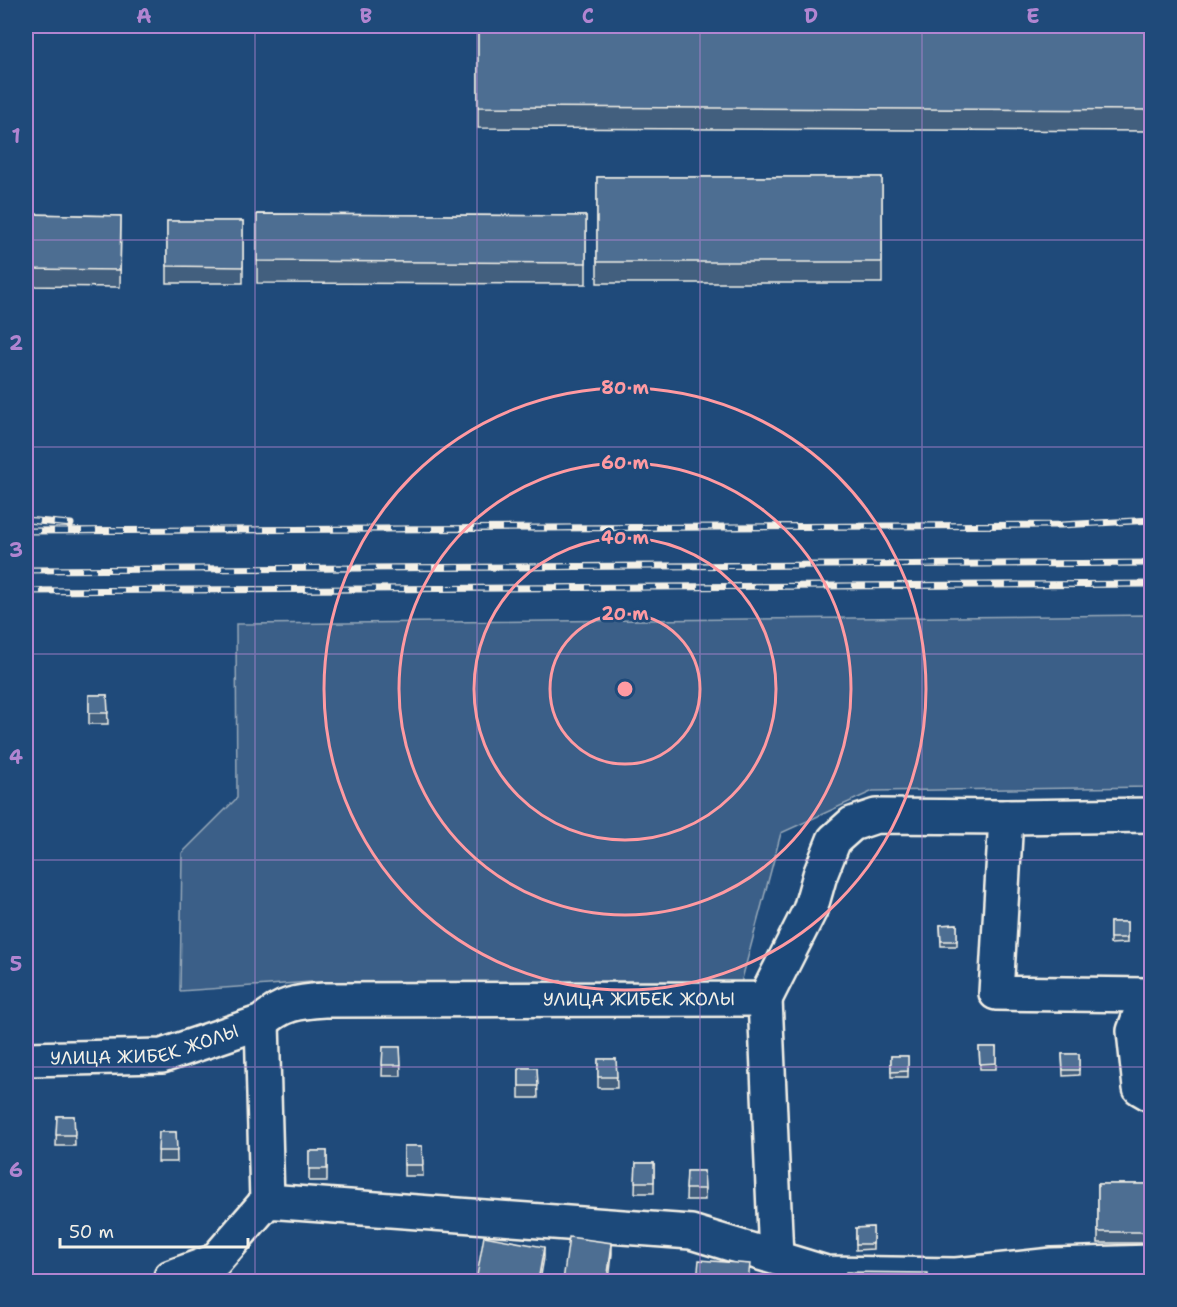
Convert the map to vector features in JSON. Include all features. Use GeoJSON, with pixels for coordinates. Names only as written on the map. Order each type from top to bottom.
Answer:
{"type":"FeatureCollection","features":[{"type":"Feature","properties":{"kind":"street"},"geometry":{"type":"LineString","coordinates":[[776,1257],[765,999],[810,910],[820,875],[834,840],[852,824],[876,816],[1152,815]]}},
{"type":"Feature","properties":{"kind":"street"},"geometry":{"type":"LineString","coordinates":[[1006,817],[996,993],[1147,994],[1134,1031],[1140,1088],[1152,1095]]}},
{"type":"Feature","properties":{"kind":"street","name":"УЛИЦА ЖИБЕК ЖОЛЫ"},"geometry":{"type":"LineString","coordinates":[[26,1059],[162,1056],[262,1022],[272,1012],[292,1003],[325,1000],[765,999]]}},
{"type":"Feature","properties":{"kind":"street"},"geometry":{"type":"LineString","coordinates":[[171,1277],[215,1261],[267,1201],[262,1022]]}},
{"type":"Feature","properties":{"kind":"street"},"geometry":{"type":"LineString","coordinates":[[267,1201],[691,1232],[826,1274],[956,1275],[1052,1265],[1152,1262]]}},
{"type":"Feature","properties":{"kind":"shaded area"},"geometry":{"type":"Polygon","coordinates":[[[1151,615],[1151,787],[873,791],[781,833],[741,983],[311,982],[180,991],[182,853],[237,798],[236,624],[1151,615]]]}},
{"type":"Feature","properties":{"kind":"building"},"geometry":{"type":"Polygon","coordinates":[[[478,28],[1152,30],[1152,110],[478,107],[478,28]]]}},
{"type":"Feature","properties":{"kind":"building"},"geometry":{"type":"Polygon","coordinates":[[[597,177],[882,177],[882,262],[597,262],[597,177]]]}},
{"type":"Feature","properties":{"kind":"building"},"geometry":{"type":"Polygon","coordinates":[[[26,214],[121,216],[120,270],[26,269],[26,214]]]}},
{"type":"Feature","properties":{"kind":"building"},"geometry":{"type":"Polygon","coordinates":[[[257,214],[586,216],[586,263],[257,261],[257,214]]]}},
{"type":"Feature","properties":{"kind":"building"},"geometry":{"type":"Polygon","coordinates":[[[167,221],[243,221],[243,267],[167,266],[167,221]]]}},
{"type":"Feature","properties":{"kind":"building"},"geometry":{"type":"Polygon","coordinates":[[[89,695],[107,695],[108,713],[89,713],[89,695]]]}},
{"type":"Feature","properties":{"kind":"building"},"geometry":{"type":"Polygon","coordinates":[[[1110,922],[1127,922],[1127,938],[1110,938],[1110,922]]]}},
{"type":"Feature","properties":{"kind":"building"},"geometry":{"type":"Polygon","coordinates":[[[957,924],[957,941],[941,941],[940,925],[957,924]]]}},
{"type":"Feature","properties":{"kind":"building"},"geometry":{"type":"Polygon","coordinates":[[[383,1047],[400,1047],[401,1065],[382,1065],[383,1047]]]}},
{"type":"Feature","properties":{"kind":"building"},"geometry":{"type":"Polygon","coordinates":[[[979,1047],[996,1047],[996,1063],[980,1064],[979,1047]]]}},
{"type":"Feature","properties":{"kind":"building"},"geometry":{"type":"Polygon","coordinates":[[[1062,1054],[1079,1054],[1079,1070],[1063,1070],[1062,1054]]]}},
{"type":"Feature","properties":{"kind":"building"},"geometry":{"type":"Polygon","coordinates":[[[891,1056],[908,1056],[908,1071],[891,1072],[891,1056]]]}},
{"type":"Feature","properties":{"kind":"building"},"geometry":{"type":"Polygon","coordinates":[[[598,1059],[616,1059],[617,1077],[598,1077],[598,1059]]]}},
{"type":"Feature","properties":{"kind":"building"},"geometry":{"type":"Polygon","coordinates":[[[519,1068],[537,1068],[538,1086],[519,1086],[519,1068]]]}},
{"type":"Feature","properties":{"kind":"building"},"geometry":{"type":"Polygon","coordinates":[[[57,1116],[74,1116],[75,1135],[56,1135],[57,1116]]]}},
{"type":"Feature","properties":{"kind":"building"},"geometry":{"type":"Polygon","coordinates":[[[159,1132],[176,1132],[177,1151],[158,1151],[159,1132]]]}},
{"type":"Feature","properties":{"kind":"building"},"geometry":{"type":"Polygon","coordinates":[[[404,1146],[422,1146],[423,1165],[404,1165],[404,1146]]]}},
{"type":"Feature","properties":{"kind":"building"},"geometry":{"type":"Polygon","coordinates":[[[309,1151],[327,1151],[327,1169],[309,1169],[309,1151]]]}},
{"type":"Feature","properties":{"kind":"building"},"geometry":{"type":"Polygon","coordinates":[[[636,1163],[654,1163],[654,1182],[635,1182],[636,1163]]]}},
{"type":"Feature","properties":{"kind":"building"},"geometry":{"type":"Polygon","coordinates":[[[687,1171],[704,1171],[705,1189],[686,1189],[687,1171]]]}},
{"type":"Feature","properties":{"kind":"building"},"geometry":{"type":"Polygon","coordinates":[[[1098,1184],[1151,1184],[1151,1232],[1098,1232],[1098,1184]]]}},
{"type":"Feature","properties":{"kind":"building"},"geometry":{"type":"Polygon","coordinates":[[[873,1227],[873,1244],[856,1244],[856,1228],[873,1227]]]}},
{"type":"Feature","properties":{"kind":"building"},"geometry":{"type":"Polygon","coordinates":[[[484,1236],[544,1247],[538,1281],[476,1281],[484,1236]]]}},
{"type":"Feature","properties":{"kind":"building"},"geometry":{"type":"Polygon","coordinates":[[[569,1237],[612,1243],[607,1281],[563,1281],[569,1237]]]}},
{"type":"Feature","properties":{"kind":"building"},"geometry":{"type":"Polygon","coordinates":[[[699,1260],[750,1264],[748,1281],[697,1281],[699,1260]]]}},
{"type":"Feature","properties":{"kind":"building"},"geometry":{"type":"Polygon","coordinates":[[[846,1272],[928,1273],[928,1281],[846,1281],[846,1272]]]}},
{"type":"Feature","properties":{"kind":"railway"},"geometry":{"type":"LineString","coordinates":[[26,520],[71,524]]}},
{"type":"Feature","properties":{"kind":"railway"},"geometry":{"type":"LineString","coordinates":[[26,531],[1061,525],[1152,520]]}},
{"type":"Feature","properties":{"kind":"railway"},"geometry":{"type":"LineString","coordinates":[[26,570],[1152,563]]}},
{"type":"Feature","properties":{"kind":"railway"},"geometry":{"type":"LineString","coordinates":[[26,591],[1152,584]]}}]}
